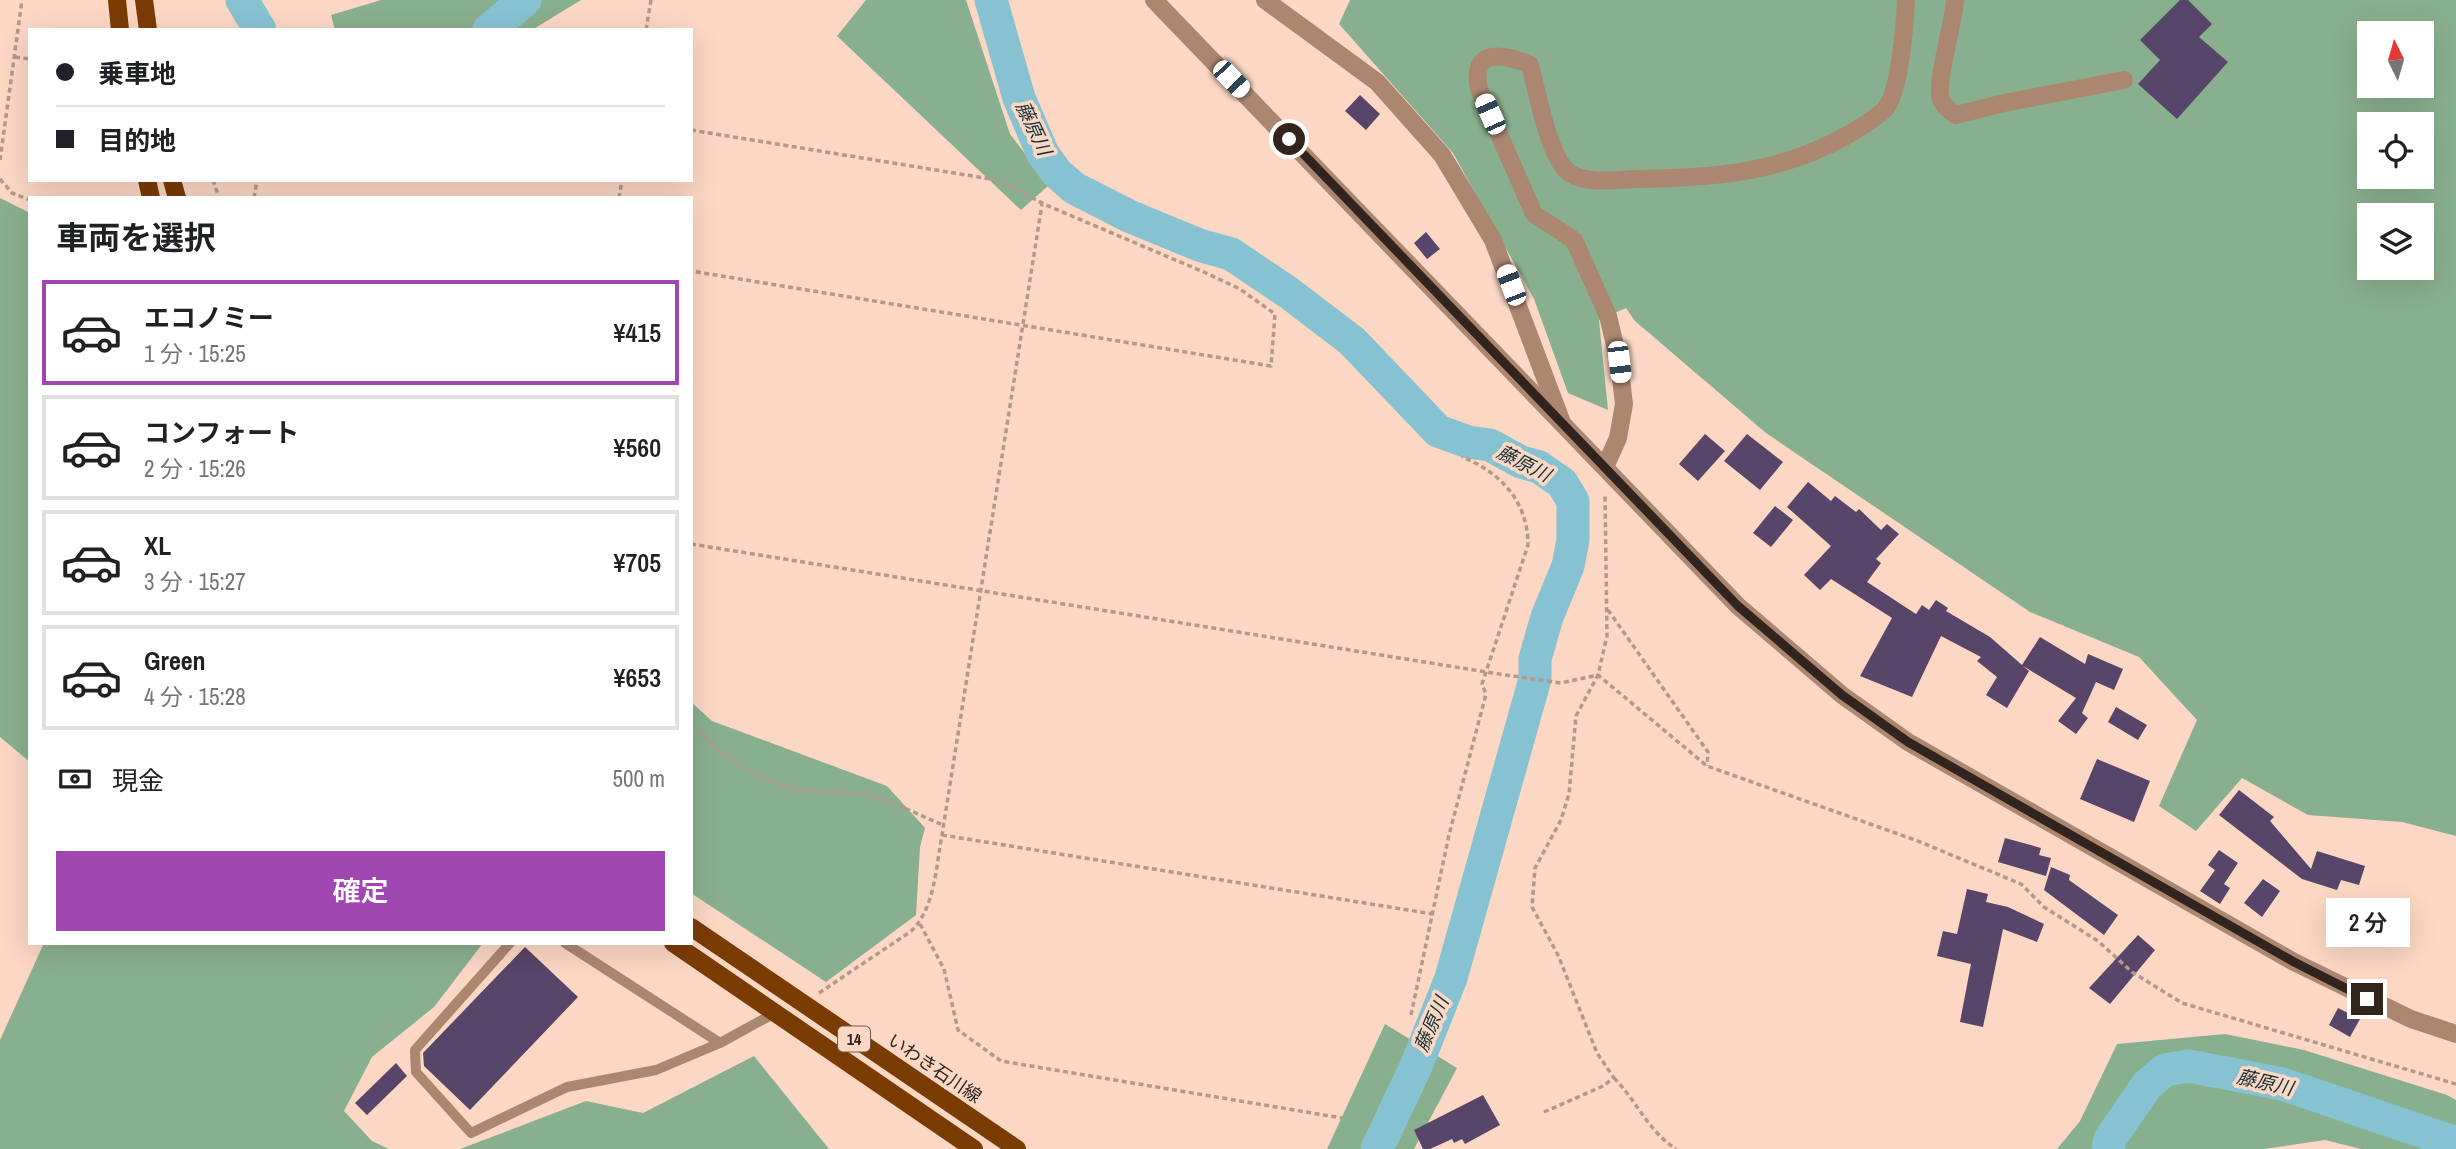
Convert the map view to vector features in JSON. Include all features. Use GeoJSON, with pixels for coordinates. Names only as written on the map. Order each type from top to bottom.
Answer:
{"type":"FeatureCollection","features":[{"type":"Feature","properties":{"kind":"main road"},"geometry":{"type":"LineString","coordinates":[[117,0],[120,28]]}},
{"type":"Feature","properties":{"kind":"main road"},"geometry":{"type":"LineString","coordinates":[[144,0],[148,28]]}},
{"type":"Feature","properties":{"kind":"main road","name":"いわき石川線"},"geometry":{"type":"LineString","coordinates":[[693,928],[1017,1149]]}},
{"type":"Feature","properties":{"kind":"main road","name":"14"},"geometry":{"type":"LineString","coordinates":[[676,945],[974,1149]]}},
{"type":"Feature","properties":{"kind":"street"},"geometry":{"type":"LineString","coordinates":[[1154,0],[1748,615],[1842,695],[1908,742],[2294,962],[2411,1019],[2456,1034]]}},
{"type":"Feature","properties":{"kind":"street"},"geometry":{"type":"LineString","coordinates":[[1605,467],[1618,438],[1624,404],[1619,362],[1608,316],[1574,240],[1534,214],[1479,89],[1476,74],[1481,62],[1494,56],[1513,58],[1530,65],[1548,132],[1558,158],[1569,173],[1593,180],[1732,175],[1783,164],[1824,148],[1863,126],[1888,107],[1903,52],[1906,0]]}},
{"type":"Feature","properties":{"kind":"street"},"geometry":{"type":"LineString","coordinates":[[1955,0],[1940,99],[1956,115],[2124,80]]}},
{"type":"Feature","properties":{"kind":"street"},"geometry":{"type":"LineString","coordinates":[[1268,1],[1377,82],[1442,155],[1493,240],[1560,420]]}},
{"type":"Feature","properties":{"kind":"lane"},"geometry":{"type":"LineString","coordinates":[[508,945],[415,1050],[416,1072],[471,1133],[567,1087],[656,1070],[720,1043],[773,1014]]}},
{"type":"Feature","properties":{"kind":"lane"},"geometry":{"type":"LineString","coordinates":[[568,945],[720,1043]]}},
{"type":"Feature","properties":{"kind":"path"},"geometry":{"type":"LineString","coordinates":[[0,160],[22,0]]}},
{"type":"Feature","properties":{"kind":"path"},"geometry":{"type":"LineString","coordinates":[[646,28],[651,0]]}},
{"type":"Feature","properties":{"kind":"path"},"geometry":{"type":"LineString","coordinates":[[15,57],[28,59]]}},
{"type":"Feature","properties":{"kind":"path"},"geometry":{"type":"LineString","coordinates":[[693,130],[996,180],[1046,205],[1240,289],[1275,314],[1271,366],[693,271]]}},
{"type":"Feature","properties":{"kind":"path"},"geometry":{"type":"LineString","coordinates":[[0,179],[12,193],[28,199]]}},
{"type":"Feature","properties":{"kind":"path"},"geometry":{"type":"LineString","coordinates":[[802,1004],[920,924],[926,912],[942,835],[1042,204]]}},
{"type":"Feature","properties":{"kind":"path"},"geometry":{"type":"LineString","coordinates":[[1411,1015],[1449,835],[1486,694],[1482,684],[1528,545],[1528,528],[1520,505],[1500,478],[1485,467],[1462,457]]}},
{"type":"Feature","properties":{"kind":"path"},"geometry":{"type":"LineString","coordinates":[[1605,467],[1607,636],[1598,675],[1576,716],[1569,794],[1561,820],[1535,868],[1532,907],[1558,956],[1593,1046],[1614,1077],[1632,1096],[1651,1129],[1676,1149]]}},
{"type":"Feature","properties":{"kind":"path"},"geometry":{"type":"LineString","coordinates":[[693,544],[1561,683],[1598,675]]}},
{"type":"Feature","properties":{"kind":"path"},"geometry":{"type":"LineString","coordinates":[[1606,609],[1708,752],[1707,766]]}},
{"type":"Feature","properties":{"kind":"path"},"geometry":{"type":"LineString","coordinates":[[1598,675],[1707,766],[1918,841],[2021,884],[2044,907],[2098,941],[2132,972],[2182,1003],[2456,1084]]}},
{"type":"Feature","properties":{"kind":"path"},"geometry":{"type":"LineString","coordinates":[[693,725],[709,743],[731,759],[780,785],[809,791],[865,794],[943,825]]}},
{"type":"Feature","properties":{"kind":"path"},"geometry":{"type":"LineString","coordinates":[[942,835],[1433,914]]}},
{"type":"Feature","properties":{"kind":"path"},"geometry":{"type":"LineString","coordinates":[[920,924],[944,969],[958,1030],[1001,1061],[1342,1118]]}},
{"type":"Feature","properties":{"kind":"path"},"geometry":{"type":"LineString","coordinates":[[1544,1112],[1601,1087],[1614,1077]]}},
{"type":"Feature","properties":{"kind":"green space"},"geometry":{"type":"Polygon","coordinates":[[[381,0],[581,0],[535,28],[334,28],[331,15],[381,0]]]}},
{"type":"Feature","properties":{"kind":"green space"},"geometry":{"type":"Polygon","coordinates":[[[866,0],[966,0],[1010,134],[1049,185],[1021,210],[837,36],[866,0]]]}},
{"type":"Feature","properties":{"kind":"green space"},"geometry":{"type":"Polygon","coordinates":[[[1350,0],[2456,0],[2456,836],[2402,822],[2308,815],[2242,778],[2196,831],[2159,806],[2197,720],[2139,657],[2030,612],[1766,433],[1635,321],[1626,308],[1599,320],[1608,410],[1568,393],[1534,299],[1453,153],[1339,24],[1350,0]]]}},
{"type":"Feature","properties":{"kind":"green space"},"geometry":{"type":"Polygon","coordinates":[[[0,198],[28,212],[28,760],[0,737],[0,198]]]}},
{"type":"Feature","properties":{"kind":"green space"},"geometry":{"type":"Polygon","coordinates":[[[693,704],[712,721],[887,786],[925,828],[920,847],[916,915],[826,982],[693,894],[693,704]]]}},
{"type":"Feature","properties":{"kind":"green space"},"geometry":{"type":"Polygon","coordinates":[[[43,945],[481,945],[434,1007],[372,1057],[344,1111],[372,1141],[389,1149],[0,1149],[0,1040],[43,945]]]}},
{"type":"Feature","properties":{"kind":"green space"},"geometry":{"type":"Polygon","coordinates":[[[1385,1024],[1457,1068],[1414,1149],[1327,1149],[1385,1024]]]}},
{"type":"Feature","properties":{"kind":"green space"},"geometry":{"type":"Polygon","coordinates":[[[2225,1034],[2304,1050],[2447,1095],[2456,1100],[2456,1149],[2361,1149],[2325,1140],[2265,1149],[2057,1149],[2080,1121],[2117,1044],[2225,1034]]]}},
{"type":"Feature","properties":{"kind":"green space"},"geometry":{"type":"Polygon","coordinates":[[[754,1056],[829,1149],[460,1149],[586,1101],[643,1113],[754,1056]]]}},
{"type":"Feature","properties":{"kind":"building"},"geometry":{"type":"Polygon","coordinates":[[[2180,0],[2188,0],[2212,24],[2199,37],[2228,62],[2177,119],[2138,84],[2160,60],[2140,40],[2180,0]]]}},
{"type":"Feature","properties":{"kind":"building"},"geometry":{"type":"Polygon","coordinates":[[[1360,95],[1380,114],[1366,130],[1345,111],[1360,95]]]}},
{"type":"Feature","properties":{"kind":"building"},"geometry":{"type":"Polygon","coordinates":[[[1426,232],[1440,249],[1427,259],[1414,243],[1426,232]]]}},
{"type":"Feature","properties":{"kind":"building"},"geometry":{"type":"Polygon","coordinates":[[[1705,434],[1725,451],[1698,481],[1679,464],[1705,434]]]}},
{"type":"Feature","properties":{"kind":"building"},"geometry":{"type":"Polygon","coordinates":[[[1747,434],[1783,462],[1760,490],[1724,461],[1747,434]]]}},
{"type":"Feature","properties":{"kind":"building"},"geometry":{"type":"Polygon","coordinates":[[[1808,482],[1831,501],[1835,496],[1856,512],[1859,509],[1881,530],[1887,524],[1899,534],[1876,559],[1881,563],[1867,582],[1916,614],[1922,605],[1929,610],[1936,600],[1948,608],[1946,611],[1990,637],[2022,665],[2040,637],[2085,664],[2088,654],[2123,669],[2114,690],[2096,682],[2082,713],[2088,718],[2076,734],[2058,721],[2076,698],[2023,666],[2029,671],[2007,708],[1986,695],[1997,677],[1977,661],[1981,657],[1941,636],[1912,697],[1860,676],[1892,618],[1831,579],[1820,590],[1804,575],[1831,546],[1787,507],[1808,482]]]}},
{"type":"Feature","properties":{"kind":"building"},"geometry":{"type":"Polygon","coordinates":[[[1775,506],[1793,520],[1771,547],[1753,533],[1775,506]]]}},
{"type":"Feature","properties":{"kind":"building"},"geometry":{"type":"Polygon","coordinates":[[[2116,707],[2147,725],[2138,740],[2108,722],[2116,707]]]}},
{"type":"Feature","properties":{"kind":"building"},"geometry":{"type":"Polygon","coordinates":[[[2097,759],[2150,781],[2134,822],[2080,799],[2097,759]]]}},
{"type":"Feature","properties":{"kind":"building"},"geometry":{"type":"Polygon","coordinates":[[[2239,790],[2274,817],[2270,821],[2311,869],[2317,851],[2365,866],[2359,885],[2341,880],[2337,890],[2302,879],[2219,815],[2239,790]]]}},
{"type":"Feature","properties":{"kind":"building"},"geometry":{"type":"Polygon","coordinates":[[[2005,838],[2041,848],[2039,855],[2051,858],[2046,876],[1998,862],[2005,838]]]}},
{"type":"Feature","properties":{"kind":"building"},"geometry":{"type":"Polygon","coordinates":[[[2219,850],[2238,863],[2224,884],[2230,888],[2220,904],[2200,891],[2215,870],[2208,865],[2219,850]]]}},
{"type":"Feature","properties":{"kind":"building"},"geometry":{"type":"Polygon","coordinates":[[[2051,867],[2070,875],[2069,880],[2118,915],[2104,935],[2044,890],[2051,867]]]}},
{"type":"Feature","properties":{"kind":"building"},"geometry":{"type":"Polygon","coordinates":[[[2263,879],[2280,891],[2262,917],[2244,903],[2263,879]]]}},
{"type":"Feature","properties":{"kind":"building"},"geometry":{"type":"Polygon","coordinates":[[[1967,889],[1988,894],[1986,902],[2008,907],[2044,924],[2037,942],[2003,929],[1983,1027],[1960,1022],[1971,964],[1937,956],[1943,931],[1957,934],[1967,889]]]}},
{"type":"Feature","properties":{"kind":"building"},"geometry":{"type":"Polygon","coordinates":[[[2138,935],[2155,950],[2110,1004],[2089,988],[2138,935]]]}},
{"type":"Feature","properties":{"kind":"building"},"geometry":{"type":"Polygon","coordinates":[[[525,947],[578,997],[470,1110],[424,1066],[423,1053],[525,947]]]}},
{"type":"Feature","properties":{"kind":"building"},"geometry":{"type":"Polygon","coordinates":[[[2338,1008],[2360,1019],[2350,1037],[2329,1025],[2338,1008]]]}},
{"type":"Feature","properties":{"kind":"building"},"geometry":{"type":"Polygon","coordinates":[[[396,1063],[407,1076],[367,1115],[355,1103],[396,1063]]]}},
{"type":"Feature","properties":{"kind":"building"},"geometry":{"type":"Polygon","coordinates":[[[1483,1095],[1500,1125],[1465,1144],[1462,1139],[1454,1143],[1452,1139],[1430,1149],[1423,1149],[1414,1130],[1483,1095]]]}},
{"type":"Feature","properties":{"kind":"waterway","name":"藤原川"},"geometry":{"type":"LineString","coordinates":[[242,0],[259,28]]}},
{"type":"Feature","properties":{"kind":"waterway","name":"藤原川"},"geometry":{"type":"LineString","coordinates":[[491,28],[525,0]]}},
{"type":"Feature","properties":{"kind":"waterway","name":"藤原川"},"geometry":{"type":"LineString","coordinates":[[991,0],[1019,98],[1043,154],[1057,173],[1074,188],[1129,216],[1199,245],[1231,254],[1289,293],[1352,341],[1438,431],[1468,442],[1490,445],[1521,462],[1539,467],[1562,483],[1573,501],[1573,540],[1568,566],[1547,617],[1535,659],[1535,679],[1451,978],[1417,1064],[1377,1149]]}},
{"type":"Feature","properties":{"kind":"waterway","name":"藤原川"},"geometry":{"type":"LineString","coordinates":[[2108,1149],[2110,1139],[2147,1085],[2165,1070],[2189,1066],[2282,1084],[2456,1143]]}},
{"type":"Feature","properties":{"kind":"route"},"geometry":{"type":"LineString","coordinates":[[1289,139],[1738,606],[1842,695],[1908,742],[2294,962],[2367,999]]}}]}
